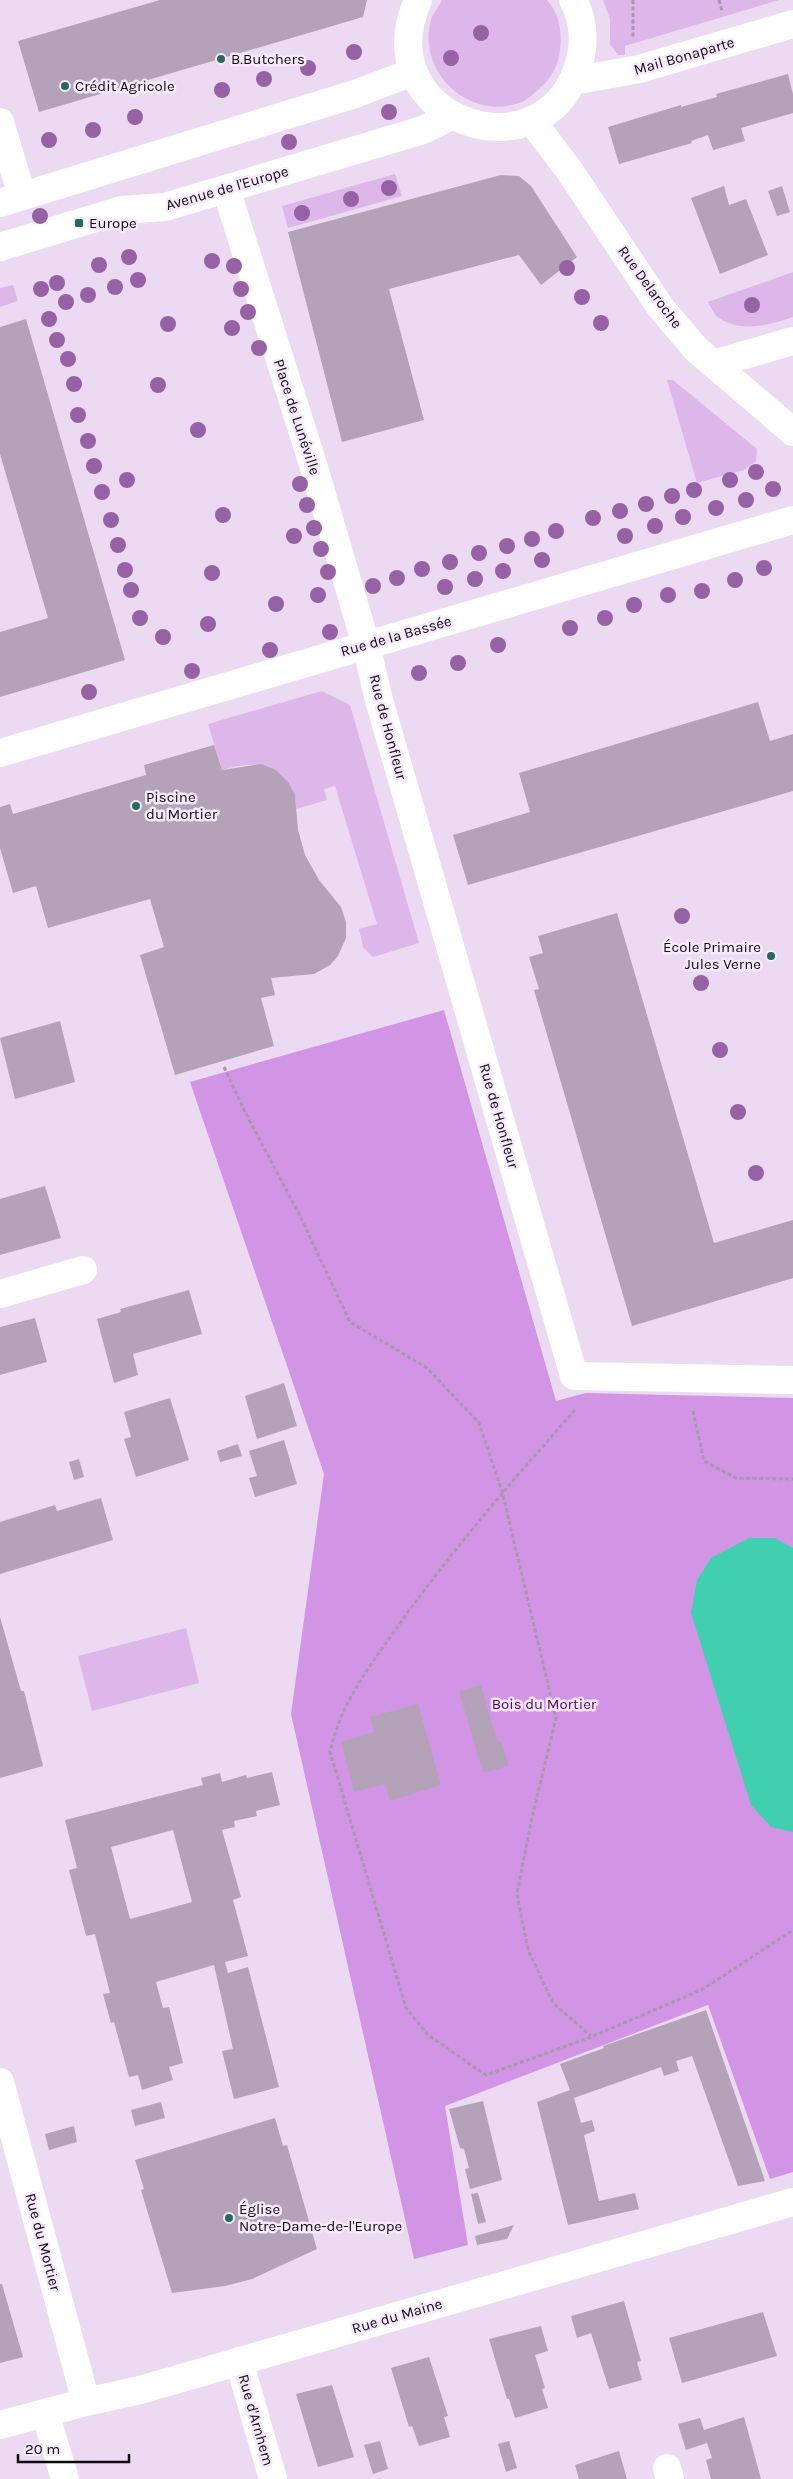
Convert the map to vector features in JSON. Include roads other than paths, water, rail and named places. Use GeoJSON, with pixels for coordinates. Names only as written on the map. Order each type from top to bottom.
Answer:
{"type":"FeatureCollection","features":[{"type":"Feature","properties":{"kind":"street"},"geometry":{"type":"LineString","coordinates":[[418,0],[410,18],[407,45],[413,72],[428,97],[451,116],[477,126],[505,127],[531,120],[555,104],[573,81],[582,56],[582,28],[573,0]]}},
{"type":"Feature","properties":{"kind":"street","name":"Mail Bonaparte"},"geometry":{"type":"LineString","coordinates":[[573,81],[639,69],[793,24]]}},
{"type":"Feature","properties":{"kind":"street"},"geometry":{"type":"LineString","coordinates":[[0,122],[11,199],[355,94],[413,72]]}},
{"type":"Feature","properties":{"kind":"street","name":"Avenue de l'Europe"},"geometry":{"type":"LineString","coordinates":[[0,247],[122,210],[165,207],[226,190],[406,136],[451,116]]}},
{"type":"Feature","properties":{"kind":"street","name":"Rue Delaroche"},"geometry":{"type":"LineString","coordinates":[[531,120],[568,170],[661,308],[696,348],[713,364],[793,432]]}},
{"type":"Feature","properties":{"kind":"street","name":"Place de Lunéville"},"geometry":{"type":"LineString","coordinates":[[226,190],[312,461],[366,645]]}},
{"type":"Feature","properties":{"kind":"street"},"geometry":{"type":"LineString","coordinates":[[713,364],[793,341]]}},
{"type":"Feature","properties":{"kind":"street","name":"Rue de la Bassée"},"geometry":{"type":"LineString","coordinates":[[0,753],[793,520]]}},
{"type":"Feature","properties":{"kind":"street","name":"Rue de Honfleur"},"geometry":{"type":"LineString","coordinates":[[366,645],[379,700],[574,1376],[793,1380]]}},
{"type":"Feature","properties":{"kind":"street"},"geometry":{"type":"LineString","coordinates":[[0,1294],[83,1270]]}},
{"type":"Feature","properties":{"kind":"street","name":"Rue du Mortier"},"geometry":{"type":"LineString","coordinates":[[0,2082],[86,2402]]}},
{"type":"Feature","properties":{"kind":"street","name":"Rue du Maine"},"geometry":{"type":"LineString","coordinates":[[0,2425],[140,2390],[793,2202]]}},
{"type":"Feature","properties":{"kind":"street","name":"Rue d'Arnhem"},"geometry":{"type":"LineString","coordinates":[[239,2361],[273,2479]]}},
{"type":"Feature","properties":{"kind":"street"},"geometry":{"type":"LineString","coordinates":[[46,2413],[65,2479]]}},
{"type":"Feature","properties":{"kind":"place","name":"B.Butchers"},"geometry":{"type":"Point","coordinates":[221,59]}},
{"type":"Feature","properties":{"kind":"place","name":"Crédit Agricole"},"geometry":{"type":"Point","coordinates":[65,86]}},
{"type":"Feature","properties":{"kind":"place","name":"Europe"},"geometry":{"type":"Point","coordinates":[79,223]}},
{"type":"Feature","properties":{"kind":"place","name":"Piscine du Mortier"},"geometry":{"type":"Point","coordinates":[136,806]}},
{"type":"Feature","properties":{"kind":"place","name":"École Primaire Jules Verne"},"geometry":{"type":"Point","coordinates":[771,956]}},
{"type":"Feature","properties":{"kind":"place","name":"Église Notre-Dame-de-l'Europe"},"geometry":{"type":"Point","coordinates":[229,2218]}},
{"type":"Feature","properties":{"kind":"park label","name":"Bois du Mortier"},"geometry":{"type":"Point","coordinates":[544,1704]}}]}
